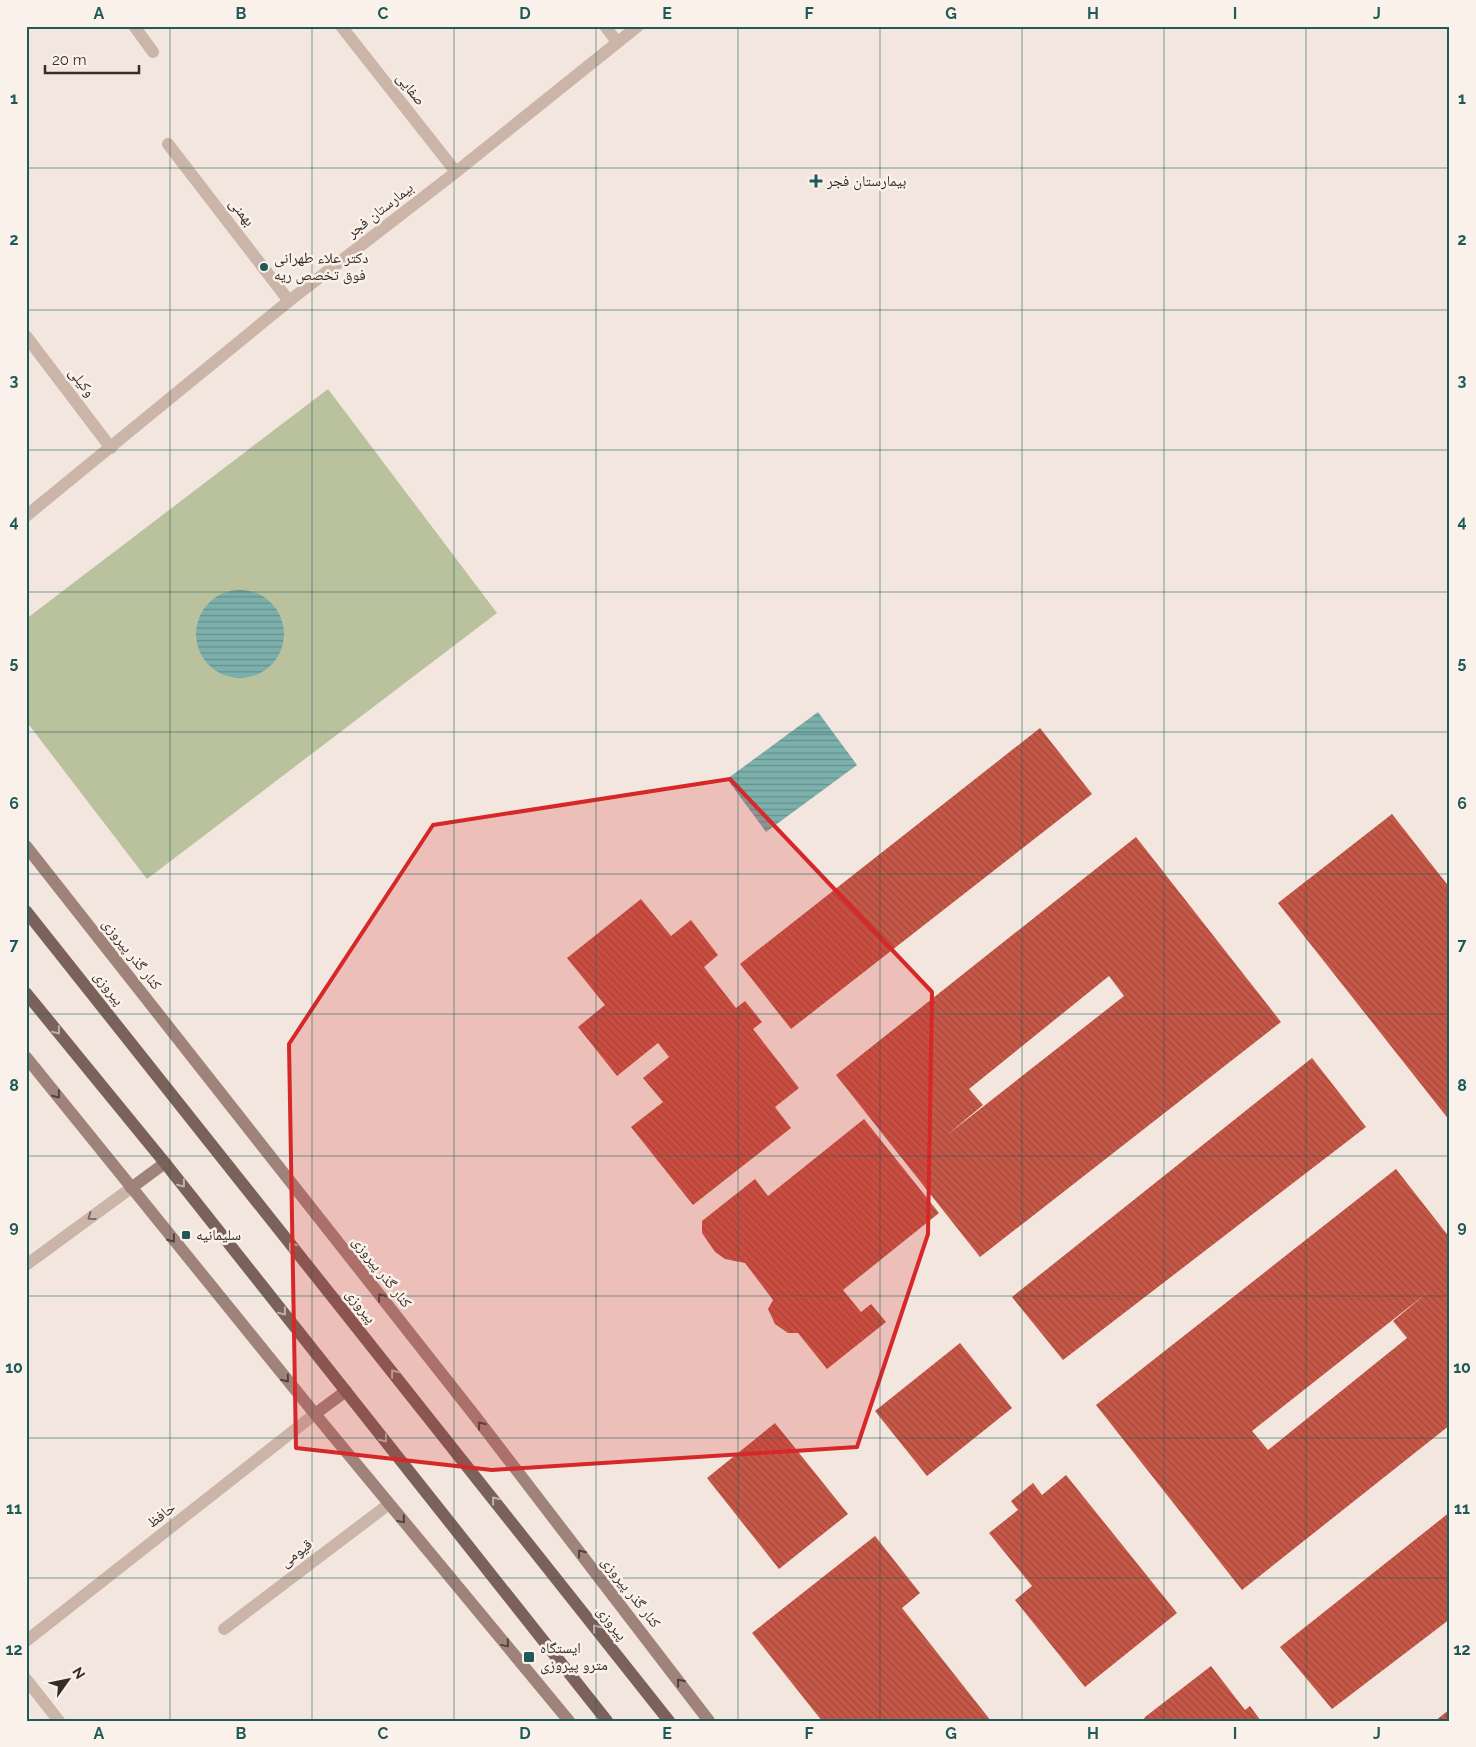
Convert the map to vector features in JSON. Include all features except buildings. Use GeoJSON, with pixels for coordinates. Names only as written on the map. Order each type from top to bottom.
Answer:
{"type":"FeatureCollection","features":[{"type":"Feature","properties":{"kind":"main road","name":"کنار گذر پیروزی"},"geometry":{"type":"LineString","coordinates":[[26,846],[475,1416],[710,1721]]}},
{"type":"Feature","properties":{"kind":"main road","name":"پیروزی"},"geometry":{"type":"LineString","coordinates":[[26,911],[670,1721]]}},
{"type":"Feature","properties":{"kind":"main road"},"geometry":{"type":"LineString","coordinates":[[26,993],[165,1163],[603,1719]]}},
{"type":"Feature","properties":{"kind":"main road"},"geometry":{"type":"LineString","coordinates":[[26,1057],[130,1188],[388,1504],[569,1721]]}},
{"type":"Feature","properties":{"kind":"main road"},"geometry":{"type":"LineString","coordinates":[[130,1188],[165,1163]]}},
{"type":"Feature","properties":{"kind":"main road"},"geometry":{"type":"LineString","coordinates":[[315,1414],[346,1391]]}},
{"type":"Feature","properties":{"kind":"street"},"geometry":{"type":"LineString","coordinates":[[134,26],[153,52]]}},
{"type":"Feature","properties":{"kind":"street","name":"صفایی"},"geometry":{"type":"LineString","coordinates":[[341,26],[456,172]]}},
{"type":"Feature","properties":{"kind":"street"},"geometry":{"type":"LineString","coordinates":[[605,26],[617,42]]}},
{"type":"Feature","properties":{"kind":"street","name":"بیمارستان فجر"},"geometry":{"type":"LineString","coordinates":[[26,516],[289,301],[456,172],[638,26]]}},
{"type":"Feature","properties":{"kind":"street","name":"بهمنی"},"geometry":{"type":"LineString","coordinates":[[168,144],[289,301]]}},
{"type":"Feature","properties":{"kind":"street","name":"وکیلی"},"geometry":{"type":"LineString","coordinates":[[26,336],[111,448]]}},
{"type":"Feature","properties":{"kind":"street"},"geometry":{"type":"LineString","coordinates":[[26,1265],[130,1188]]}},
{"type":"Feature","properties":{"kind":"street","name":"حافظ"},"geometry":{"type":"LineString","coordinates":[[26,1641],[315,1414]]}},
{"type":"Feature","properties":{"kind":"street","name":"قیومی"},"geometry":{"type":"LineString","coordinates":[[224,1629],[388,1504]]}},
{"type":"Feature","properties":{"kind":"street"},"geometry":{"type":"LineString","coordinates":[[26,1679],[59,1721]]}},
{"type":"Feature","properties":{"kind":"highlighted area"},"geometry":{"type":"Polygon","coordinates":[[[730,779],[932,992],[928,1234],[857,1447],[492,1470],[296,1448],[289,1044],[433,825],[730,779]]]}},
{"type":"Feature","properties":{"kind":"green space"},"geometry":{"type":"Polygon","coordinates":[[[328,389],[497,613],[147,879],[26,721],[26,619],[328,389]]]}},
{"type":"Feature","properties":{"kind":"water"},"geometry":{"type":"Polygon","coordinates":[[[240,590],[257,594],[271,603],[280,617],[284,634],[280,651],[271,665],[257,674],[240,678],[223,674],[209,665],[200,651],[196,634],[200,617],[209,603],[223,594],[240,590]]]}},
{"type":"Feature","properties":{"kind":"water"},"geometry":{"type":"Polygon","coordinates":[[[818,712],[857,765],[766,832],[727,779],[818,712]]]}},
{"type":"Feature","properties":{"kind":"place","name":"بیمارستان فجر"},"geometry":{"type":"Point","coordinates":[816,181]}},
{"type":"Feature","properties":{"kind":"place","name":"دکتر علاء طهرانی فوق تخصص ریه"},"geometry":{"type":"Point","coordinates":[264,267]}},
{"type":"Feature","properties":{"kind":"place","name":"سلیمانیه"},"geometry":{"type":"Point","coordinates":[186,1235]}},
{"type":"Feature","properties":{"kind":"place","name":"ایستگاه مترو پیروزی"},"geometry":{"type":"Point","coordinates":[529,1657]}}]}
